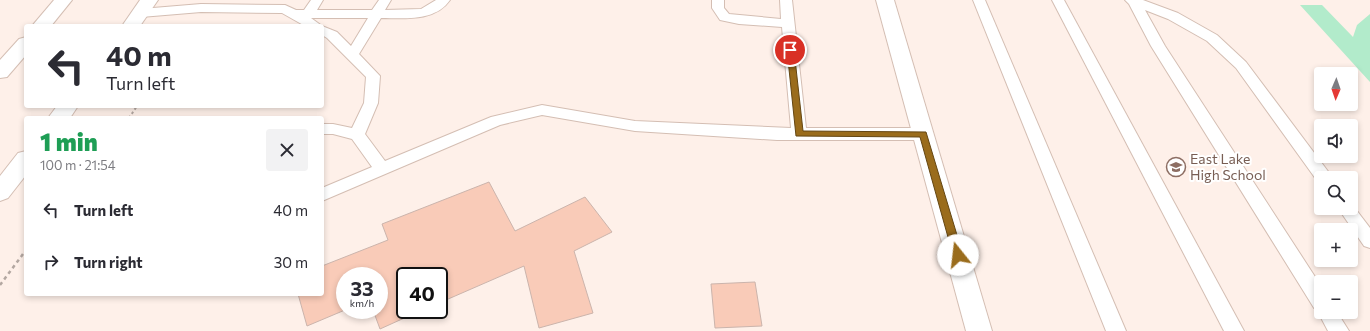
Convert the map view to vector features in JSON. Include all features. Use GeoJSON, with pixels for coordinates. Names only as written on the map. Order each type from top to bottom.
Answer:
{"type":"FeatureCollection","features":[{"type":"Feature","properties":{"kind":"street"},"geometry":{"type":"LineString","coordinates":[[43,24],[63,0]]}},
{"type":"Feature","properties":{"kind":"street"},"geometry":{"type":"LineString","coordinates":[[885,0],[979,331]]}},
{"type":"Feature","properties":{"kind":"street"},"geometry":{"type":"LineString","coordinates":[[0,72],[24,44]]}},
{"type":"Feature","properties":{"kind":"street"},"geometry":{"type":"LineString","coordinates":[[60,116],[66,108]]}},
{"type":"Feature","properties":{"kind":"street"},"geometry":{"type":"LineString","coordinates":[[0,192],[24,162]]}},
{"type":"Feature","properties":{"kind":"lane"},"geometry":{"type":"LineString","coordinates":[[308,14],[317,0]]}},
{"type":"Feature","properties":{"kind":"lane"},"geometry":{"type":"LineString","coordinates":[[352,55],[378,14],[385,0]]}},
{"type":"Feature","properties":{"kind":"lane"},"geometry":{"type":"LineString","coordinates":[[293,14],[424,13],[434,9],[444,0]]}},
{"type":"Feature","properties":{"kind":"lane"},"geometry":{"type":"LineString","coordinates":[[718,0],[718,8],[725,17],[739,20],[788,22]]}},
{"type":"Feature","properties":{"kind":"lane"},"geometry":{"type":"LineString","coordinates":[[786,0],[799,134]]}},
{"type":"Feature","properties":{"kind":"lane"},"geometry":{"type":"LineString","coordinates":[[979,0],[1116,331]]}},
{"type":"Feature","properties":{"kind":"lane"},"geometry":{"type":"LineString","coordinates":[[1058,0],[1234,331]]}},
{"type":"Feature","properties":{"kind":"lane"},"geometry":{"type":"LineString","coordinates":[[1133,1],[1173,16],[1212,38],[1241,65],[1319,171]]}},
{"type":"Feature","properties":{"kind":"lane"},"geometry":{"type":"LineString","coordinates":[[1133,1],[1158,46],[1314,291]]}},
{"type":"Feature","properties":{"kind":"lane"},"geometry":{"type":"LineString","coordinates":[[140,13],[201,8],[285,9],[312,24]]}},
{"type":"Feature","properties":{"kind":"lane"},"geometry":{"type":"LineString","coordinates":[[324,31],[332,35],[373,76],[371,103],[357,135]]}},
{"type":"Feature","properties":{"kind":"lane"},"geometry":{"type":"LineString","coordinates":[[324,194],[496,121],[542,110],[635,126],[799,134],[923,134]]}},
{"type":"Feature","properties":{"kind":"lane"},"geometry":{"type":"LineString","coordinates":[[324,129],[333,129],[357,135],[382,169]]}},
{"type":"Feature","properties":{"kind":"lane"},"geometry":{"type":"LineString","coordinates":[[1351,215],[1370,241]]}},
{"type":"Feature","properties":{"kind":"lane"},"geometry":{"type":"LineString","coordinates":[[1332,319],[1340,331]]}},
{"type":"Feature","properties":{"kind":"path"},"geometry":{"type":"LineString","coordinates":[[0,285],[24,253]]}},
{"type":"Feature","properties":{"kind":"green space"},"geometry":{"type":"Polygon","coordinates":[[[1300,5],[1322,5],[1353,37],[1357,25],[1370,14],[1370,82],[1358,67],[1300,5]]]}},
{"type":"Feature","properties":{"kind":"building"},"geometry":{"type":"Polygon","coordinates":[[[489,182],[515,231],[585,197],[612,232],[574,251],[593,313],[539,328],[524,266],[448,299],[448,267],[396,267],[396,319],[402,319],[380,329],[376,319],[388,319],[388,267],[336,267],[336,314],[307,326],[299,296],[324,296],[324,265],[388,240],[382,224],[489,182]]]}},
{"type":"Feature","properties":{"kind":"building"},"geometry":{"type":"Polygon","coordinates":[[[755,282],[762,326],[715,328],[711,284],[755,282]]]}},
{"type":"Feature","properties":{"kind":"place","name":"East Lake High School"},"geometry":{"type":"Point","coordinates":[1176,167]}},
{"type":"Feature","properties":{"kind":"route"},"geometry":{"type":"LineString","coordinates":[[790,50],[799,134],[923,134],[958,255]]}}]}
